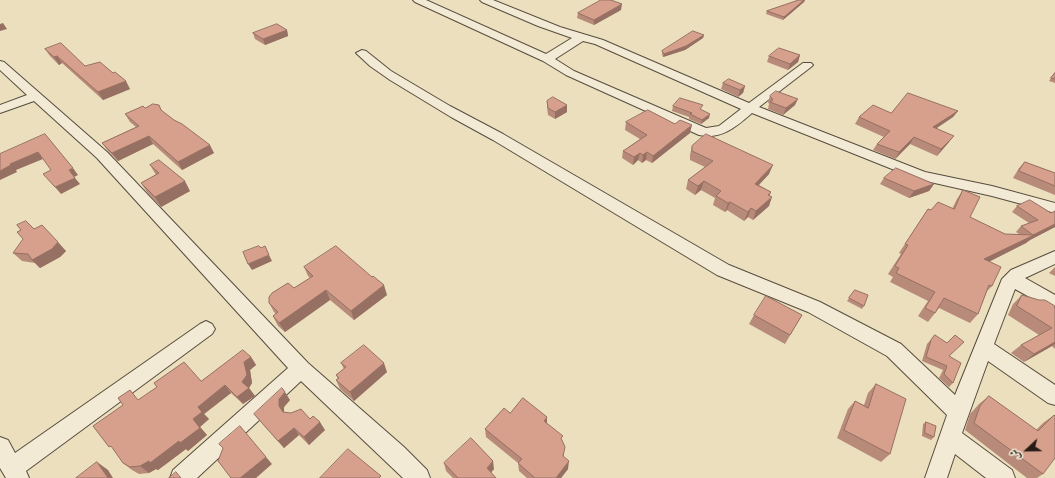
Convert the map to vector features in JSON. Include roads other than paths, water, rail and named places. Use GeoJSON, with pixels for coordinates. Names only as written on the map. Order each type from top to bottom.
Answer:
{"type":"FeatureCollection","features":[{"type":"Feature","properties":{"kind":"street"},"geometry":{"type":"LineString","coordinates":[[418,0],[547,59],[570,73],[710,134],[722,131],[807,65]]}},
{"type":"Feature","properties":{"kind":"street"},"geometry":{"type":"LineString","coordinates":[[485,0],[580,38],[599,42],[750,108],[922,176],[992,191],[1055,208]]}},
{"type":"Feature","properties":{"kind":"street"},"geometry":{"type":"LineString","coordinates":[[547,59],[580,38]]}},
{"type":"Feature","properties":{"kind":"street"},"geometry":{"type":"LineString","coordinates":[[362,53],[386,73],[462,119],[498,137],[723,270],[814,307],[894,350],[958,412]]}},
{"type":"Feature","properties":{"kind":"street"},"geometry":{"type":"LineString","coordinates":[[0,64],[102,155],[301,369],[396,455],[419,478]]}},
{"type":"Feature","properties":{"kind":"street"},"geometry":{"type":"LineString","coordinates":[[0,110],[35,96]]}},
{"type":"Feature","properties":{"kind":"street"},"geometry":{"type":"LineString","coordinates":[[936,478],[958,412],[1008,284],[1012,279],[1055,257]]}},
{"type":"Feature","properties":{"kind":"street"},"geometry":{"type":"LineString","coordinates":[[1012,279],[1055,304]]}},
{"type":"Feature","properties":{"kind":"street"},"geometry":{"type":"LineString","coordinates":[[0,446],[15,473],[206,329]]}},
{"type":"Feature","properties":{"kind":"street"},"geometry":{"type":"LineString","coordinates":[[983,347],[1055,396]]}},
{"type":"Feature","properties":{"kind":"street"},"geometry":{"type":"LineString","coordinates":[[181,478],[301,369]]}},
{"type":"Feature","properties":{"kind":"street"},"geometry":{"type":"LineString","coordinates":[[950,436],[1004,478]]}}]}
